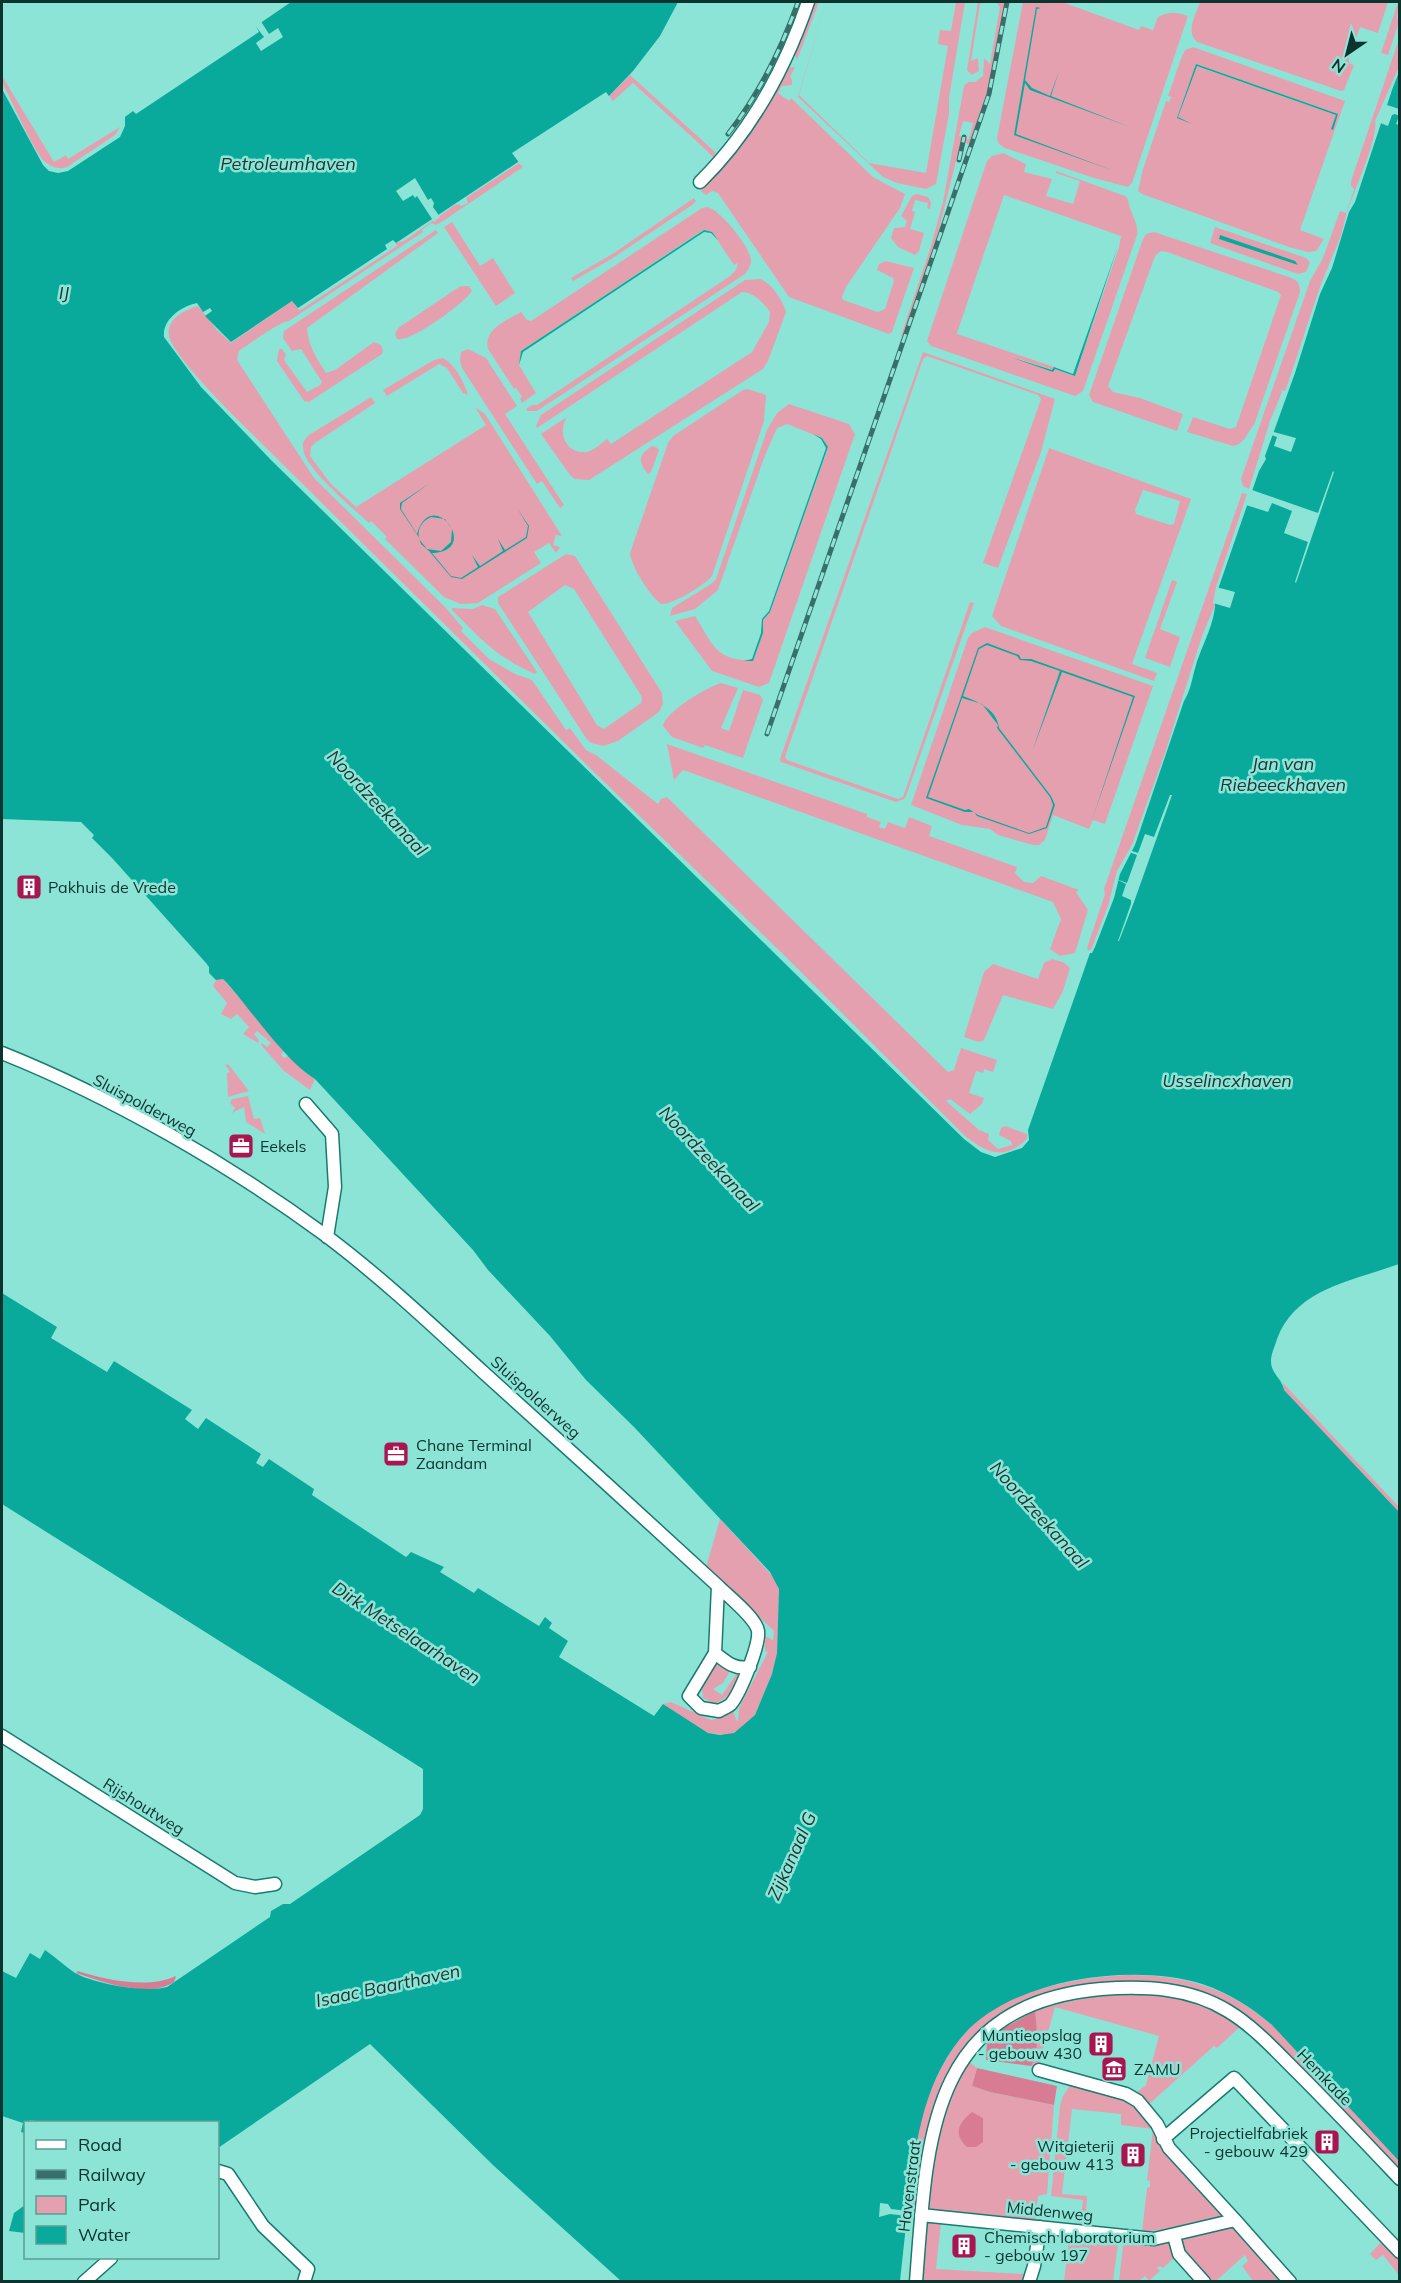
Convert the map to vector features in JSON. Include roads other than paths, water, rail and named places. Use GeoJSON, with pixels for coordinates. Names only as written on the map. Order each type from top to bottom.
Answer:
{"type":"FeatureCollection","features":[{"type":"Feature","properties":{"kind":"street"},"geometry":{"type":"LineString","coordinates":[[700,182],[732,148],[764,100],[789,50],[807,2]]}},
{"type":"Feature","properties":{"kind":"street","name":"Sluispolderweg"},"geometry":{"type":"LineString","coordinates":[[2,1053],[84,1091],[195,1149],[327,1237],[433,1325],[718,1586],[753,1620],[758,1630],[755,1655],[750,1667],[731,1704],[719,1711],[701,1708],[689,1696],[715,1653],[718,1586]]}},
{"type":"Feature","properties":{"kind":"street"},"geometry":{"type":"LineString","coordinates":[[306,1104],[332,1134],[334,1187],[327,1237]]}},
{"type":"Feature","properties":{"kind":"street"},"geometry":{"type":"LineString","coordinates":[[715,1653],[728,1664],[742,1669],[750,1667]]}},
{"type":"Feature","properties":{"kind":"street","name":"Rijshoutweg"},"geometry":{"type":"LineString","coordinates":[[2,1736],[236,1883],[255,1887],[274,1884]]}},
{"type":"Feature","properties":{"kind":"street","name":"Havenstraat"},"geometry":{"type":"LineString","coordinates":[[916,2282],[927,2153],[934,2125],[952,2078],[963,2058],[978,2040],[1005,2018],[1043,2001],[1080,1991],[1136,1987],[1162,1988],[1188,1994],[1220,2006]]}},
{"type":"Feature","properties":{"kind":"street","name":"Hemkade"},"geometry":{"type":"LineString","coordinates":[[1220,2006],[1275,2049],[1400,2178]]}},
{"type":"Feature","properties":{"kind":"street"},"geometry":{"type":"LineString","coordinates":[[1039,2070],[1126,2094],[1138,2101],[1157,2124],[1163,2139],[1290,2282]]}},
{"type":"Feature","properties":{"kind":"street"},"geometry":{"type":"LineString","coordinates":[[1163,2139],[1233,2078],[1400,2252]]}},
{"type":"Feature","properties":{"kind":"street"},"geometry":{"type":"LineString","coordinates":[[219,2171],[228,2174],[263,2226],[308,2269],[304,2282]]}},
{"type":"Feature","properties":{"kind":"street","name":"Middenweg"},"geometry":{"type":"LineString","coordinates":[[921,2215],[1154,2239],[1234,2220]]}},
{"type":"Feature","properties":{"kind":"street"},"geometry":{"type":"LineString","coordinates":[[1029,2282],[1040,2227]]}},
{"type":"Feature","properties":{"kind":"street"},"geometry":{"type":"LineString","coordinates":[[1174,2236],[1179,2254],[1204,2282]]}},
{"type":"Feature","properties":{"kind":"street"},"geometry":{"type":"LineString","coordinates":[[84,2282],[110,2259]]}},
{"type":"Feature","properties":{"kind":"water"},"geometry":{"type":"Polygon","coordinates":[[[291,2],[678,2],[660,36],[633,71],[609,96],[518,162],[396,243],[393,240],[385,245],[387,249],[298,308],[292,301],[231,342],[205,316],[212,311],[210,308],[203,312],[197,303],[174,314],[166,325],[164,337],[201,387],[271,460],[964,1139],[981,1152],[995,1157],[1022,1148],[1029,1140],[1028,1130],[1090,953],[1095,947],[1114,898],[1120,874],[1135,845],[1214,615],[1215,598],[1259,471],[1266,459],[1265,456],[1320,294],[1332,268],[1349,212],[1355,202],[1399,72],[1399,1264],[1328,1289],[1312,1297],[1298,1308],[1286,1322],[1277,1339],[1271,1365],[1284,1390],[1399,1512],[1399,2161],[1272,2025],[1256,2012],[1230,1996],[1202,1984],[1141,1975],[1107,1976],[1039,1989],[1008,2002],[981,2019],[960,2039],[936,2078],[928,2099],[917,2143],[908,2211],[891,2209],[888,2204],[880,2203],[879,2217],[890,2214],[907,2216],[900,2281],[621,2281],[494,2166],[370,2044],[219,2147],[219,2121],[30,2120],[24,2121],[24,2133],[21,2132],[23,2123],[2,2116],[2,1971],[16,1978],[30,1953],[40,1959],[45,1950],[75,1973],[95,1981],[134,1988],[167,1987],[270,1917],[271,1911],[283,1904],[290,1904],[420,1815],[423,1809],[423,1769],[2,1504],[2,1293],[57,1327],[51,1338],[107,1372],[114,1361],[192,1410],[185,1419],[198,1429],[206,1418],[261,1454],[256,1463],[263,1467],[269,1459],[314,1489],[312,1495],[406,1557],[411,1552],[444,1567],[440,1572],[474,1593],[478,1588],[539,1626],[545,1617],[552,1623],[549,1628],[568,1641],[559,1657],[654,1716],[663,1704],[708,1733],[720,1735],[734,1733],[755,1715],[772,1674],[777,1653],[779,1589],[770,1572],[634,1427],[586,1380],[473,1250],[315,1079],[280,1048],[227,983],[223,979],[216,980],[209,973],[206,963],[92,838],[94,835],[81,822],[2,819],[2,89],[43,165],[49,171],[58,173],[68,171],[120,137],[125,126],[125,117],[133,111],[136,114],[259,32],[256,26],[291,2]]]}},
{"type":"Feature","properties":{"kind":"water"},"geometry":{"type":"Polygon","coordinates":[[[1036,7],[1041,8],[1037,9],[1025,80],[1032,88],[1050,96],[1059,71],[1051,96],[1130,127],[1030,90],[1025,83],[1016,134],[1114,171],[1014,135],[1036,7]]]}},
{"type":"Feature","properties":{"kind":"water"},"geometry":{"type":"Polygon","coordinates":[[[1196,64],[1338,114],[1333,130],[1331,129],[1336,115],[1197,66],[1178,117],[1192,124],[1177,118],[1196,64]]]}},
{"type":"Feature","properties":{"kind":"water"},"geometry":{"type":"Polygon","coordinates":[[[704,230],[712,232],[718,240],[711,233],[704,232],[523,352],[519,365],[521,351],[704,230]]]}},
{"type":"Feature","properties":{"kind":"water"},"geometry":{"type":"Polygon","coordinates":[[[1220,235],[1295,261],[1298,265],[1219,239],[1220,235]]]}},
{"type":"Feature","properties":{"kind":"water"},"geometry":{"type":"Polygon","coordinates":[[[1118,246],[1075,376],[1055,369],[1053,372],[1010,357],[1052,370],[1054,367],[1073,374],[1118,246]]]}},
{"type":"Feature","properties":{"kind":"water"},"geometry":{"type":"Polygon","coordinates":[[[813,434],[822,438],[828,447],[770,612],[763,620],[763,633],[753,661],[744,661],[752,659],[761,633],[762,619],[769,611],[826,448],[821,439],[813,434]]]}},
{"type":"Feature","properties":{"kind":"water"},"geometry":{"type":"Polygon","coordinates":[[[430,483],[402,503],[401,509],[417,534],[419,529],[419,539],[400,509],[400,503],[430,483]]]}},
{"type":"Feature","properties":{"kind":"water"},"geometry":{"type":"Polygon","coordinates":[[[517,508],[529,526],[527,538],[462,579],[451,577],[421,544],[419,539],[427,549],[441,551],[432,553],[451,576],[461,578],[478,567],[472,555],[480,566],[503,551],[498,539],[505,550],[526,537],[528,526],[517,508]]]}},
{"type":"Feature","properties":{"kind":"water"},"geometry":{"type":"Polygon","coordinates":[[[452,530],[453,542],[447,550],[441,551],[451,542],[452,530]]]}},
{"type":"Feature","properties":{"kind":"water"},"geometry":{"type":"Polygon","coordinates":[[[987,643],[1019,655],[1021,659],[1031,659],[1135,696],[1092,820],[1133,697],[1062,672],[1032,752],[1060,671],[1031,661],[1020,660],[1017,656],[987,645],[979,649],[963,696],[979,703],[962,698],[928,797],[974,812],[965,812],[926,798],[978,648],[987,643]]]}},
{"type":"Feature","properties":{"kind":"water"},"geometry":{"type":"Polygon","coordinates":[[[983,705],[995,716],[997,721],[999,728],[1051,796],[1055,805],[1047,828],[1029,834],[977,816],[975,813],[1029,833],[1046,827],[1053,805],[1050,797],[997,728],[998,725],[983,705]]]}},
{"type":"Feature","properties":{"kind":"water"},"geometry":{"type":"Polygon","coordinates":[[[24,2206],[24,2233],[9,2231],[14,2213],[24,2206]]]}},
{"type":"Feature","properties":{"kind":"railway"},"geometry":{"type":"LineString","coordinates":[[728,134],[750,103],[768,71],[798,2]]}},
{"type":"Feature","properties":{"kind":"railway"},"geometry":{"type":"LineString","coordinates":[[767,734],[989,94],[1007,2]]}},
{"type":"Feature","properties":{"kind":"railway"},"geometry":{"type":"LineString","coordinates":[[959,160],[964,137]]}},
{"type":"Feature","properties":{"kind":"place","name":"Pakhuis de Vrede"},"geometry":{"type":"Point","coordinates":[29,887]}},
{"type":"Feature","properties":{"kind":"place","name":"Eekels"},"geometry":{"type":"Point","coordinates":[241,1146]}},
{"type":"Feature","properties":{"kind":"place","name":"Chane Terminal Zaandam"},"geometry":{"type":"Point","coordinates":[396,1454]}},
{"type":"Feature","properties":{"kind":"place","name":"Muntieopslag - gebouw 430"},"geometry":{"type":"Point","coordinates":[1101,2044]}},
{"type":"Feature","properties":{"kind":"place","name":"ZAMU"},"geometry":{"type":"Point","coordinates":[1114,2069]}},
{"type":"Feature","properties":{"kind":"place","name":"Projectielfabriek - gebouw 429"},"geometry":{"type":"Point","coordinates":[1327,2142]}},
{"type":"Feature","properties":{"kind":"place","name":"Witgieterij - gebouw 413"},"geometry":{"type":"Point","coordinates":[1133,2155]}},
{"type":"Feature","properties":{"kind":"place","name":"Chemisch laboratorium - gebouw 197"},"geometry":{"type":"Point","coordinates":[964,2246]}},
{"type":"Feature","properties":{"kind":"water label","name":"Petroleumhaven"},"geometry":{"type":"Point","coordinates":[288,164]}},
{"type":"Feature","properties":{"kind":"water label","name":"IJ"},"geometry":{"type":"Point","coordinates":[64,293]}},
{"type":"Feature","properties":{"kind":"water label","name":"Jan van Riebeeckhaven"},"geometry":{"type":"Point","coordinates":[1283,774]}},
{"type":"Feature","properties":{"kind":"water label","name":"Noordzeekanaal"},"geometry":{"type":"Point","coordinates":[377,803]}},
{"type":"Feature","properties":{"kind":"water label","name":"Usselincxhaven"},"geometry":{"type":"Point","coordinates":[1227,1081]}},
{"type":"Feature","properties":{"kind":"water label","name":"Noordzeekanaal"},"geometry":{"type":"Point","coordinates":[709,1159]}},
{"type":"Feature","properties":{"kind":"water label","name":"Noordzeekanaal"},"geometry":{"type":"Point","coordinates":[1039,1515]}},
{"type":"Feature","properties":{"kind":"water label","name":"Dirk Metselaarhaven"},"geometry":{"type":"Point","coordinates":[406,1633]}},
{"type":"Feature","properties":{"kind":"water label","name":"Zijkanaal G"},"geometry":{"type":"Point","coordinates":[792,1856]}},
{"type":"Feature","properties":{"kind":"water label","name":"Isaac Baarthaven"},"geometry":{"type":"Point","coordinates":[388,1986]}}]}
